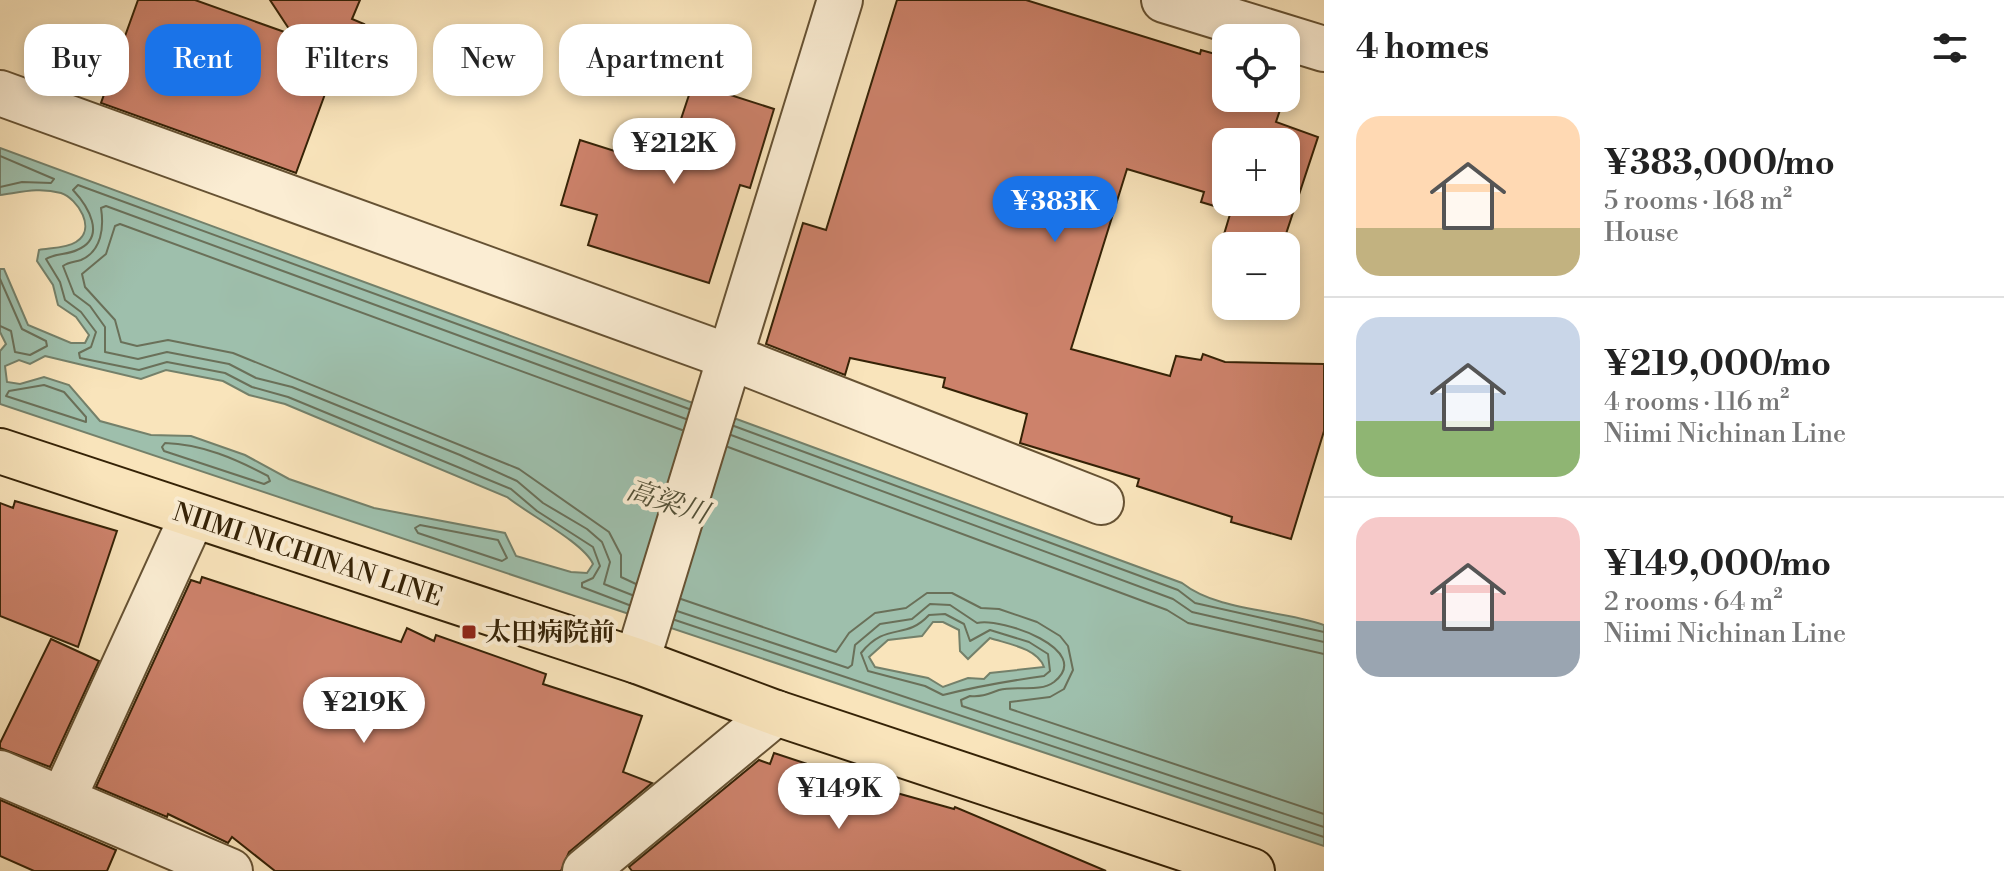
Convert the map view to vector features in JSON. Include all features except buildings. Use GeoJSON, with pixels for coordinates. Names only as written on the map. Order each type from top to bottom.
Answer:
{"type":"FeatureCollection","features":[{"type":"Feature","properties":{"kind":"main road","name":"NIIMI NICHINAN LINE"},"geometry":{"type":"LineString","coordinates":[[0,451],[192,517],[637,661],[776,713],[1252,871]]}},
{"type":"Feature","properties":{"kind":"street"},"geometry":{"type":"LineString","coordinates":[[637,661],[840,0]]}},
{"type":"Feature","properties":{"kind":"street"},"geometry":{"type":"LineString","coordinates":[[1164,0],[1324,49]]}},
{"type":"Feature","properties":{"kind":"street"},"geometry":{"type":"LineString","coordinates":[[0,93],[730,357],[1101,502]]}},
{"type":"Feature","properties":{"kind":"street"},"geometry":{"type":"LineString","coordinates":[[63,799],[192,517]]}},
{"type":"Feature","properties":{"kind":"street"},"geometry":{"type":"LineString","coordinates":[[585,871],[776,713]]}},
{"type":"Feature","properties":{"kind":"street"},"geometry":{"type":"LineString","coordinates":[[0,773],[230,871]]}},
{"type":"Feature","properties":{"kind":"water","name":"高梁川"},"geometry":{"type":"Polygon","coordinates":[[[0,148],[1182,583],[1214,600],[1324,625],[1324,846],[0,404],[0,351],[6,344],[0,332],[0,269],[4,269],[28,325],[71,343],[85,343],[89,335],[76,317],[58,305],[53,285],[37,261],[39,250],[68,246],[82,236],[85,222],[79,208],[67,196],[53,191],[0,195],[0,148]],[[45,356],[30,364],[19,360],[5,366],[7,382],[20,384],[44,377],[69,385],[100,421],[151,435],[191,436],[245,455],[289,479],[374,508],[505,533],[516,556],[571,572],[587,573],[593,564],[579,547],[507,497],[285,404],[249,395],[223,381],[166,370],[141,379],[45,356]],[[933,622],[922,636],[888,640],[869,657],[875,667],[928,678],[943,687],[968,678],[984,679],[990,673],[1044,667],[1029,651],[990,638],[968,659],[960,651],[959,630],[943,622],[933,622]]]}},
{"type":"Feature","properties":{"kind":"place","name":"太田病院前"},"geometry":{"type":"Point","coordinates":[469,632]}}]}
